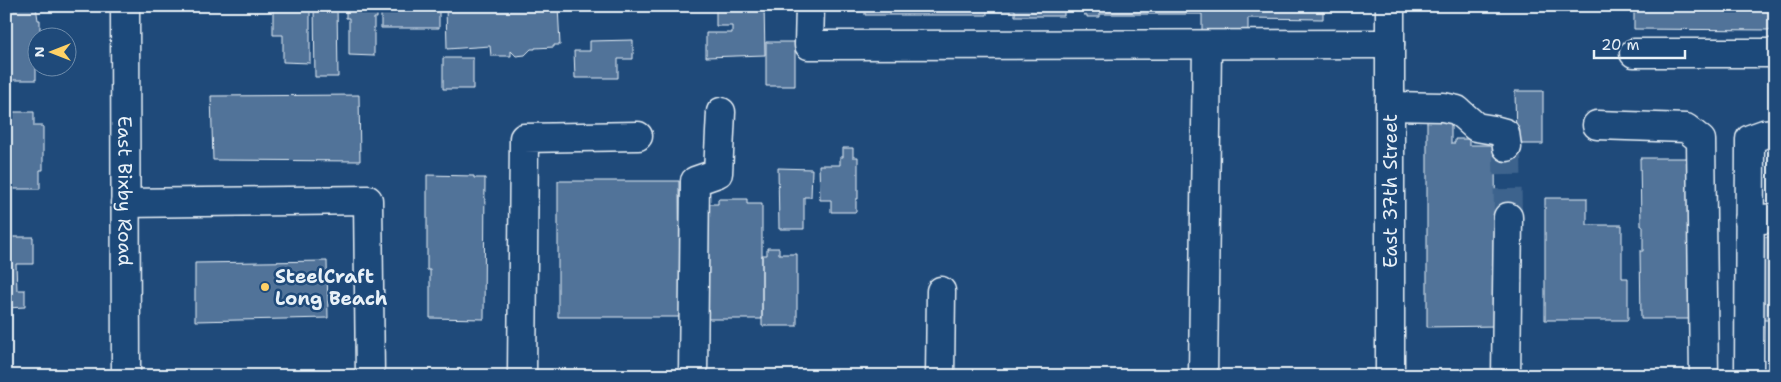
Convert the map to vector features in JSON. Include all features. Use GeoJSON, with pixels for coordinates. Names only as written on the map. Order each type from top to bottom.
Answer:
{"type":"FeatureCollection","features":[{"type":"Feature","properties":{"kind":"street","name":"East Bixby Road"},"geometry":{"type":"LineString","coordinates":[[125,6],[126,376]]}},
{"type":"Feature","properties":{"kind":"street"},"geometry":{"type":"LineString","coordinates":[[810,6],[809,45],[1390,44]]}},
{"type":"Feature","properties":{"kind":"street","name":"East 37th Street"},"geometry":{"type":"LineString","coordinates":[[1390,6],[1390,376]]}},
{"type":"Feature","properties":{"kind":"street"},"geometry":{"type":"LineString","coordinates":[[1203,376],[1207,45]]}},
{"type":"Feature","properties":{"kind":"street"},"geometry":{"type":"LineString","coordinates":[[1634,53],[1775,53]]}},
{"type":"Feature","properties":{"kind":"street"},"geometry":{"type":"LineString","coordinates":[[1390,106],[1443,106],[1457,110],[1476,127],[1505,133],[1507,147]]}},
{"type":"Feature","properties":{"kind":"street"},"geometry":{"type":"LineString","coordinates":[[693,376],[695,181],[718,172],[721,112]]}},
{"type":"Feature","properties":{"kind":"street"},"geometry":{"type":"LineString","coordinates":[[1597,125],[1686,128],[1701,140],[1704,376]]}},
{"type":"Feature","properties":{"kind":"street"},"geometry":{"type":"LineString","coordinates":[[1749,376],[1762,219],[1750,139],[1764,134],[1775,133]]}},
{"type":"Feature","properties":{"kind":"street"},"geometry":{"type":"LineString","coordinates":[[522,376],[524,138],[638,136]]}},
{"type":"Feature","properties":{"kind":"street"},"geometry":{"type":"LineString","coordinates":[[125,203],[368,200],[370,376]]}},
{"type":"Feature","properties":{"kind":"street"},"geometry":{"type":"LineString","coordinates":[[1506,376],[1508,217]]}},
{"type":"Feature","properties":{"kind":"street"},"geometry":{"type":"LineString","coordinates":[[940,376],[941,291]]}},
{"type":"Feature","properties":{"kind":"building"},"geometry":{"type":"Polygon","coordinates":[[[6,6],[36,6],[40,28],[28,28],[28,78],[36,78],[36,80],[6,80],[6,54],[10,54],[10,30],[6,30],[6,6]]]}},
{"type":"Feature","properties":{"kind":"building"},"geometry":{"type":"Polygon","coordinates":[[[273,6],[310,6],[310,63],[283,62],[283,35],[273,35],[273,6]]]}},
{"type":"Feature","properties":{"kind":"building"},"geometry":{"type":"Polygon","coordinates":[[[314,6],[337,6],[338,77],[315,77],[314,6]]]}},
{"type":"Feature","properties":{"kind":"building"},"geometry":{"type":"Polygon","coordinates":[[[346,6],[377,6],[377,18],[374,18],[374,56],[349,55],[349,18],[346,18],[346,6]]]}},
{"type":"Feature","properties":{"kind":"building"},"geometry":{"type":"Polygon","coordinates":[[[381,6],[439,6],[439,28],[381,28],[381,6]]]}},
{"type":"Feature","properties":{"kind":"building"},"geometry":{"type":"Polygon","coordinates":[[[446,6],[558,6],[560,45],[531,49],[525,55],[516,56],[511,51],[511,56],[491,56],[490,46],[447,49],[446,6]]]}},
{"type":"Feature","properties":{"kind":"building"},"geometry":{"type":"Polygon","coordinates":[[[716,6],[764,6],[765,55],[706,57],[706,33],[732,33],[732,26],[716,26],[716,6]]]}},
{"type":"Feature","properties":{"kind":"building"},"geometry":{"type":"Polygon","coordinates":[[[865,6],[1323,6],[1323,19],[1248,18],[1248,39],[1202,39],[1202,14],[1100,14],[1100,17],[1087,17],[1087,15],[1084,15],[1084,10],[1064,10],[1064,16],[1015,16],[1015,10],[987,10],[987,15],[865,15],[865,6]]]}},
{"type":"Feature","properties":{"kind":"building"},"geometry":{"type":"Polygon","coordinates":[[[1634,6],[1768,6],[1768,12],[1772,12],[1772,30],[1634,29],[1634,6]]]}},
{"type":"Feature","properties":{"kind":"building"},"geometry":{"type":"Polygon","coordinates":[[[633,40],[633,59],[618,59],[618,78],[575,78],[574,51],[590,51],[590,41],[633,40]]]}},
{"type":"Feature","properties":{"kind":"building"},"geometry":{"type":"Polygon","coordinates":[[[766,42],[795,42],[795,86],[766,86],[766,42]]]}},
{"type":"Feature","properties":{"kind":"building"},"geometry":{"type":"Polygon","coordinates":[[[443,58],[473,58],[473,89],[443,89],[443,58]]]}},
{"type":"Feature","properties":{"kind":"building"},"geometry":{"type":"Polygon","coordinates":[[[1515,91],[1543,91],[1543,144],[1516,144],[1515,91]]]}},
{"type":"Feature","properties":{"kind":"building"},"geometry":{"type":"Polygon","coordinates":[[[359,95],[360,161],[213,160],[211,96],[359,95]]]}},
{"type":"Feature","properties":{"kind":"building"},"geometry":{"type":"Polygon","coordinates":[[[6,112],[34,112],[34,126],[43,126],[43,170],[40,170],[40,189],[6,189],[6,112]]]}},
{"type":"Feature","properties":{"kind":"building"},"geometry":{"type":"Polygon","coordinates":[[[1427,121],[1451,121],[1451,143],[1455,143],[1455,139],[1469,139],[1469,145],[1495,145],[1496,326],[1427,327],[1427,121]]]}},
{"type":"Feature","properties":{"kind":"building"},"geometry":{"type":"Polygon","coordinates":[[[843,148],[853,148],[853,157],[858,157],[858,199],[856,199],[856,212],[831,212],[831,200],[820,200],[819,165],[840,165],[840,157],[843,157],[843,148]]]}},
{"type":"Feature","properties":{"kind":"building"},"geometry":{"type":"Polygon","coordinates":[[[1640,158],[1692,158],[1693,319],[1641,319],[1640,251],[1643,251],[1643,226],[1641,226],[1640,158]]]}},
{"type":"Feature","properties":{"kind":"building"},"geometry":{"type":"Polygon","coordinates":[[[778,168],[812,169],[811,197],[804,197],[804,229],[779,229],[778,168]]]}},
{"type":"Feature","properties":{"kind":"building"},"geometry":{"type":"Polygon","coordinates":[[[427,175],[485,178],[484,319],[430,318],[430,270],[427,270],[427,175]]]}},
{"type":"Feature","properties":{"kind":"building"},"geometry":{"type":"Polygon","coordinates":[[[558,181],[679,181],[680,317],[558,317],[558,181]]]}},
{"type":"Feature","properties":{"kind":"building"},"geometry":{"type":"Polygon","coordinates":[[[1545,198],[1587,198],[1587,225],[1622,225],[1622,278],[1628,278],[1628,320],[1545,320],[1545,198]]]}},
{"type":"Feature","properties":{"kind":"building"},"geometry":{"type":"Polygon","coordinates":[[[718,199],[747,199],[747,204],[762,204],[762,319],[701,319],[704,204],[718,204],[718,199]]]}},
{"type":"Feature","properties":{"kind":"building"},"geometry":{"type":"Polygon","coordinates":[[[6,237],[33,237],[33,264],[16,264],[17,290],[25,290],[25,307],[6,308],[6,237]]]}},
{"type":"Feature","properties":{"kind":"building"},"geometry":{"type":"Polygon","coordinates":[[[1761,237],[1775,237],[1775,320],[1758,320],[1761,237]]]}},
{"type":"Feature","properties":{"kind":"building"},"geometry":{"type":"Polygon","coordinates":[[[767,248],[779,248],[779,254],[797,254],[797,326],[762,326],[762,255],[767,255],[767,248]]]}},
{"type":"Feature","properties":{"kind":"building"},"geometry":{"type":"Polygon","coordinates":[[[327,261],[328,318],[195,321],[195,263],[327,261]]]}},
{"type":"Feature","properties":{"kind":"tunnel"},"geometry":{"type":"LineString","coordinates":[[1507,147],[1508,217]]}},
{"type":"Feature","properties":{"kind":"place","name":"SteelCraft Long Beach"},"geometry":{"type":"Point","coordinates":[265,287]}}]}
